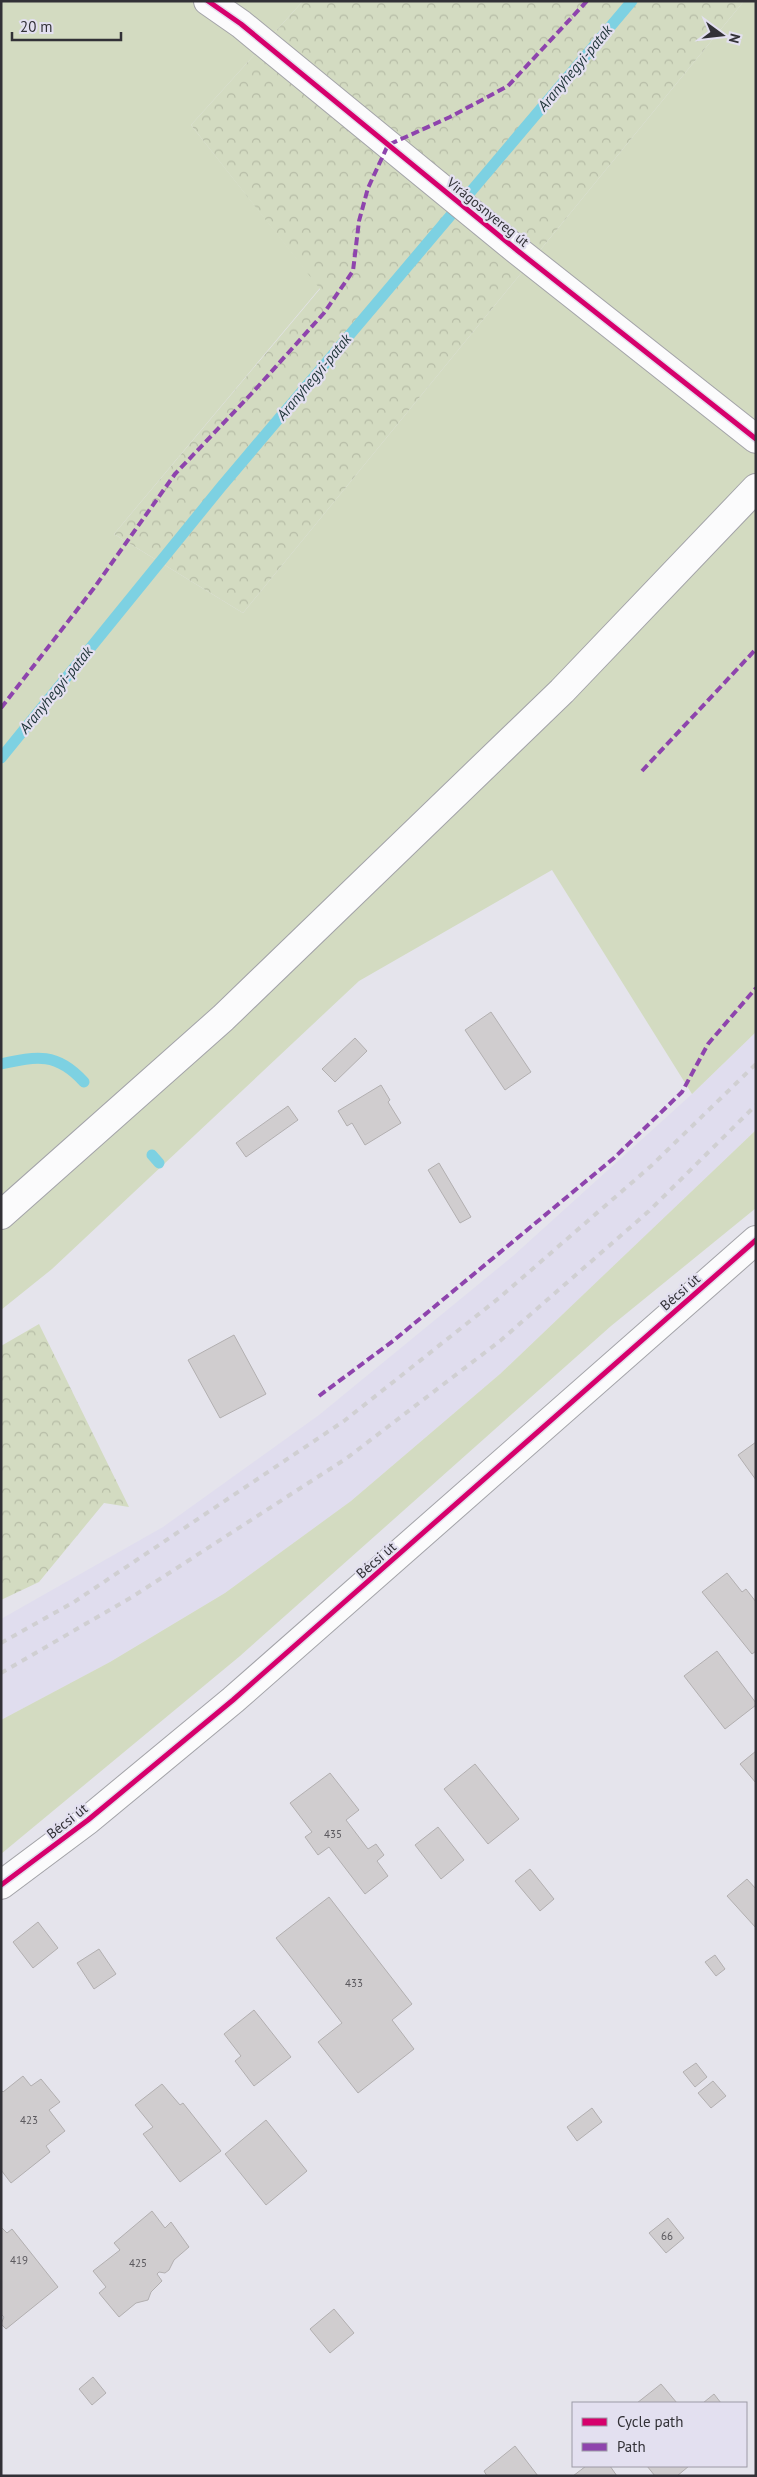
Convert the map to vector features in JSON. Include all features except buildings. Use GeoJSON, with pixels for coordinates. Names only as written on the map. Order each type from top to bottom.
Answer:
{"type":"FeatureCollection","features":[{"type":"Feature","properties":{"kind":"street","name":"Virágosnyereg út"},"geometry":{"type":"LineString","coordinates":[[208,1],[242,24],[518,251],[756,439]]}},
{"type":"Feature","properties":{"kind":"street"},"geometry":{"type":"LineString","coordinates":[[1,1215],[224,1018],[562,691],[756,488]]}},
{"type":"Feature","properties":{"kind":"street","name":"Bécsi út"},"geometry":{"type":"LineString","coordinates":[[1,1885],[88,1820],[233,1700],[756,1240]]}},
{"type":"Feature","properties":{"kind":"shaded area"},"geometry":{"type":"Polygon","coordinates":[[[756,1032],[756,1130],[500,1374],[351,1501],[225,1593],[110,1662],[1,1720],[1,1619],[163,1527],[319,1415],[513,1256],[692,1094],[756,1032]]]}},
{"type":"Feature","properties":{"kind":"green space"},"geometry":{"type":"Polygon","coordinates":[[[1,1],[303,1],[191,125],[320,288],[114,534],[243,613],[744,1],[756,1],[756,1032],[692,1094],[552,870],[359,981],[52,1269],[1,1310],[1,1]]]}},
{"type":"Feature","properties":{"kind":"green space"},"geometry":{"type":"Polygon","coordinates":[[[303,1],[744,1],[243,613],[114,534],[320,289],[191,125],[303,1]]]}},
{"type":"Feature","properties":{"kind":"green space"},"geometry":{"type":"Polygon","coordinates":[[[756,1130],[756,1208],[611,1326],[240,1656],[1,1854],[1,1720],[110,1662],[225,1593],[351,1501],[500,1374],[756,1130]]]}},
{"type":"Feature","properties":{"kind":"green space"},"geometry":{"type":"Polygon","coordinates":[[[39,1324],[129,1507],[104,1503],[39,1582],[1,1600],[1,1346],[39,1324]]]}},
{"type":"Feature","properties":{"kind":"waterway","name":"Aranyhegyi-patak"},"geometry":{"type":"LineString","coordinates":[[1,758],[221,487],[632,1]]}},
{"type":"Feature","properties":{"kind":"waterway"},"geometry":{"type":"LineString","coordinates":[[1,1064],[25,1059],[46,1059],[65,1065],[84,1082]]}},
{"type":"Feature","properties":{"kind":"waterway"},"geometry":{"type":"LineString","coordinates":[[152,1155],[159,1163]]}},
{"type":"Feature","properties":{"kind":"railway"},"geometry":{"type":"LineString","coordinates":[[1,1643],[74,1602],[344,1421],[499,1298],[651,1166],[756,1064]]}},
{"type":"Feature","properties":{"kind":"railway"},"geometry":{"type":"LineString","coordinates":[[1,1673],[132,1597],[347,1458],[500,1341],[649,1211],[756,1105]]}},
{"type":"Feature","properties":{"kind":"marked path"},"geometry":{"type":"LineString","coordinates":[[1,708],[94,588],[175,474],[254,391],[324,313],[353,271],[359,221],[368,188],[388,145],[450,117],[508,86],[587,1]]}},
{"type":"Feature","properties":{"kind":"marked path"},"geometry":{"type":"LineString","coordinates":[[642,771],[756,649]]}},
{"type":"Feature","properties":{"kind":"marked path"},"geometry":{"type":"LineString","coordinates":[[319,1396],[393,1341],[614,1158],[682,1092],[708,1044],[756,988]]}},
{"type":"Feature","properties":{"kind":"cycle path"},"geometry":{"type":"LineString","coordinates":[[208,1],[241,24],[518,251],[756,439]]}},
{"type":"Feature","properties":{"kind":"cycle path"},"geometry":{"type":"LineString","coordinates":[[1,1885],[88,1820],[233,1700],[756,1240]]}}]}
